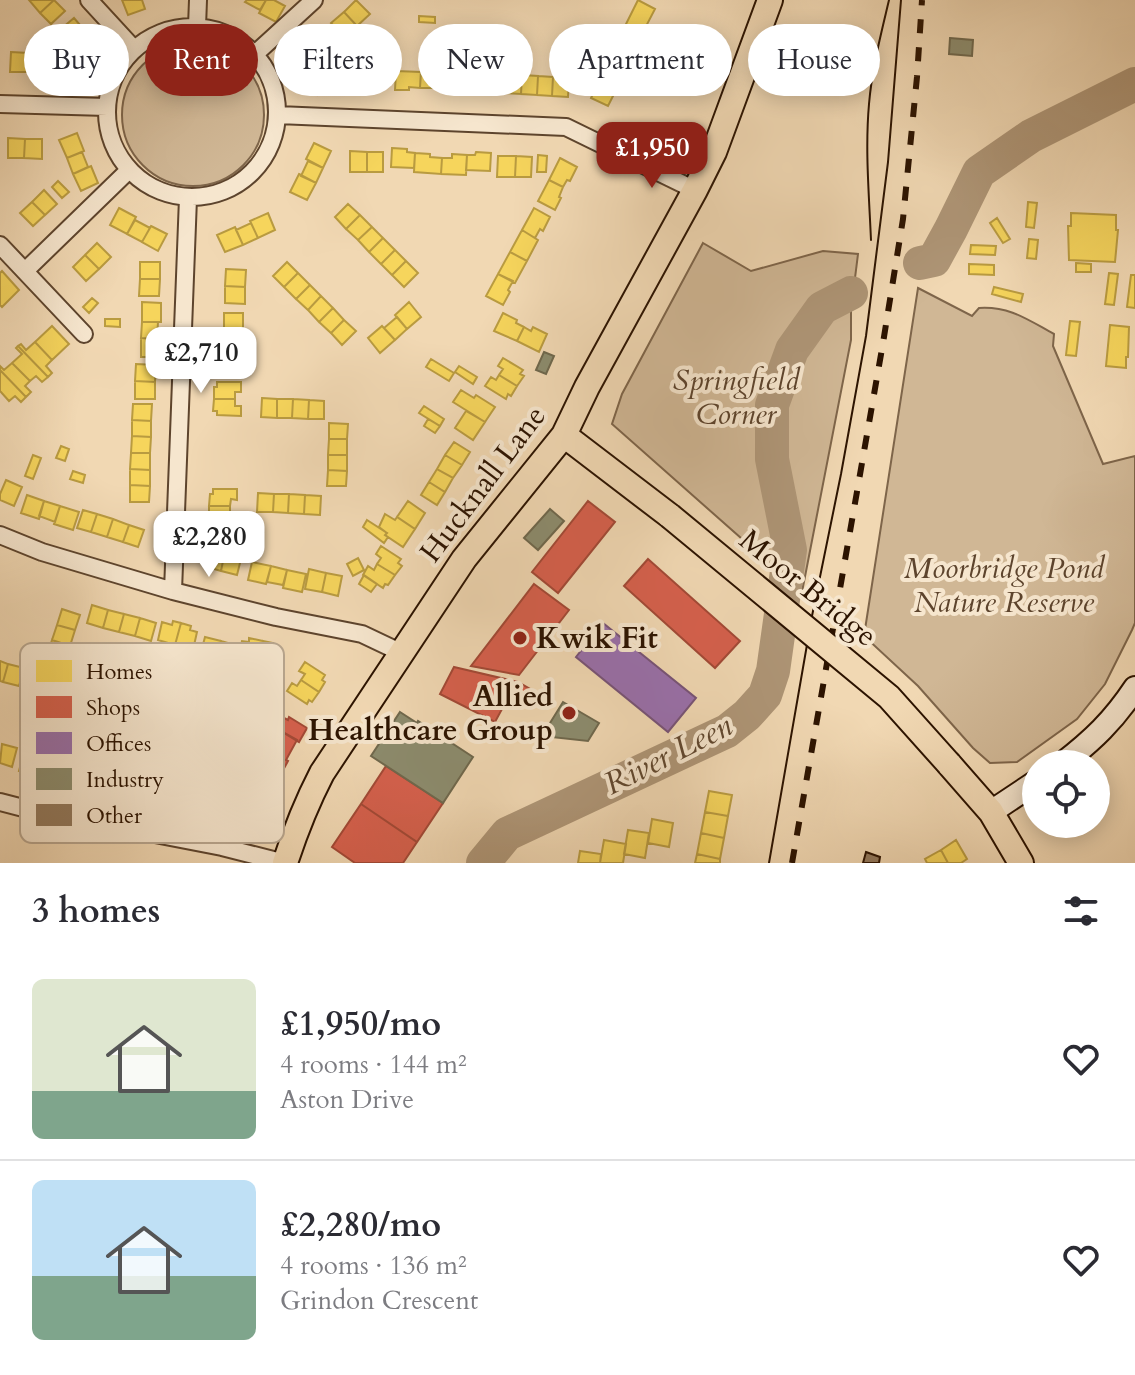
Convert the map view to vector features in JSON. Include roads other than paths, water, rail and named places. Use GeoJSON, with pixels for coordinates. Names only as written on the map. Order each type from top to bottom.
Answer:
{"type":"FeatureCollection","features":[{"type":"Feature","properties":{"kind":"main road","name":"Hucknall Lane"},"geometry":{"type":"LineString","coordinates":[[285,863],[322,773],[464,559],[564,435],[714,152],[770,0]]}},
{"type":"Feature","properties":{"kind":"main road","name":"Moor Bridge"},"geometry":{"type":"LineString","coordinates":[[564,435],[670,516],[889,697],[991,812],[1021,863]]}},
{"type":"Feature","properties":{"kind":"main road"},"geometry":{"type":"LineString","coordinates":[[1080,750],[1095,738],[1135,688]]}},
{"type":"Feature","properties":{"kind":"main road"},"geometry":{"type":"LineString","coordinates":[[991,812],[1022,791]]}},
{"type":"Feature","properties":{"kind":"street"},"geometry":{"type":"LineString","coordinates":[[89,0],[134,49]]}},
{"type":"Feature","properties":{"kind":"street"},"geometry":{"type":"LineString","coordinates":[[197,24],[198,0]]}},
{"type":"Feature","properties":{"kind":"street"},"geometry":{"type":"LineString","coordinates":[[258,51],[314,0]]}},
{"type":"Feature","properties":{"kind":"street"},"geometry":{"type":"LineString","coordinates":[[145,43],[134,49],[115,75],[107,107],[108,130],[116,151],[129,170],[146,184],[166,194],[188,198],[212,195],[235,186],[253,172],[266,155],[275,136],[278,115],[273,82],[258,59]]}},
{"type":"Feature","properties":{"kind":"street"},"geometry":{"type":"LineString","coordinates":[[0,104],[107,107]]}},
{"type":"Feature","properties":{"kind":"street"},"geometry":{"type":"LineString","coordinates":[[278,115],[566,127],[695,190]]}},
{"type":"Feature","properties":{"kind":"street"},"geometry":{"type":"LineString","coordinates":[[25,271],[129,170]]}},
{"type":"Feature","properties":{"kind":"street"},"geometry":{"type":"LineString","coordinates":[[173,591],[188,198]]}},
{"type":"Feature","properties":{"kind":"street"},"geometry":{"type":"LineString","coordinates":[[0,245],[84,334]]}},
{"type":"Feature","properties":{"kind":"street"},"geometry":{"type":"LineString","coordinates":[[0,535],[42,552],[173,591],[276,617],[362,634],[402,653]]}},
{"type":"Feature","properties":{"kind":"street"},"geometry":{"type":"LineString","coordinates":[[0,802],[20,807]]}},
{"type":"Feature","properties":{"kind":"street"},"geometry":{"type":"LineString","coordinates":[[201,843],[285,863]]}},
{"type":"Feature","properties":{"kind":"waterway","name":"River Leen"},"geometry":{"type":"LineString","coordinates":[[920,263],[934,260],[979,172],[1031,136],[1135,84]]}},
{"type":"Feature","properties":{"kind":"waterway","name":"River Leen"},"geometry":{"type":"LineString","coordinates":[[483,863],[507,834],[727,731],[765,695],[773,671],[790,550],[772,459],[772,405],[792,350],[822,308],[851,293]]}},
{"type":"Feature","properties":{"kind":"tram line"},"geometry":{"type":"LineString","coordinates":[[871,240],[867,155],[869,104],[889,0]]}},
{"type":"Feature","properties":{"kind":"tram line"},"geometry":{"type":"LineString","coordinates":[[769,863],[812,616],[866,336],[888,162],[901,0]]}},
{"type":"Feature","properties":{"kind":"railway"},"geometry":{"type":"LineString","coordinates":[[792,863],[903,219],[922,0]]}},
{"type":"Feature","properties":{"kind":"place","name":"Kwik Fit"},"geometry":{"type":"Point","coordinates":[520,638]}},
{"type":"Feature","properties":{"kind":"place","name":"Allied Healthcare Group"},"geometry":{"type":"Point","coordinates":[569,713]}},
{"type":"Feature","properties":{"kind":"park label","name":"Springfield Corner"},"geometry":{"type":"Point","coordinates":[736,397]}},
{"type":"Feature","properties":{"kind":"park label","name":"Moorbridge Pond Nature Reserve"},"geometry":{"type":"Point","coordinates":[1004,585]}}]}
